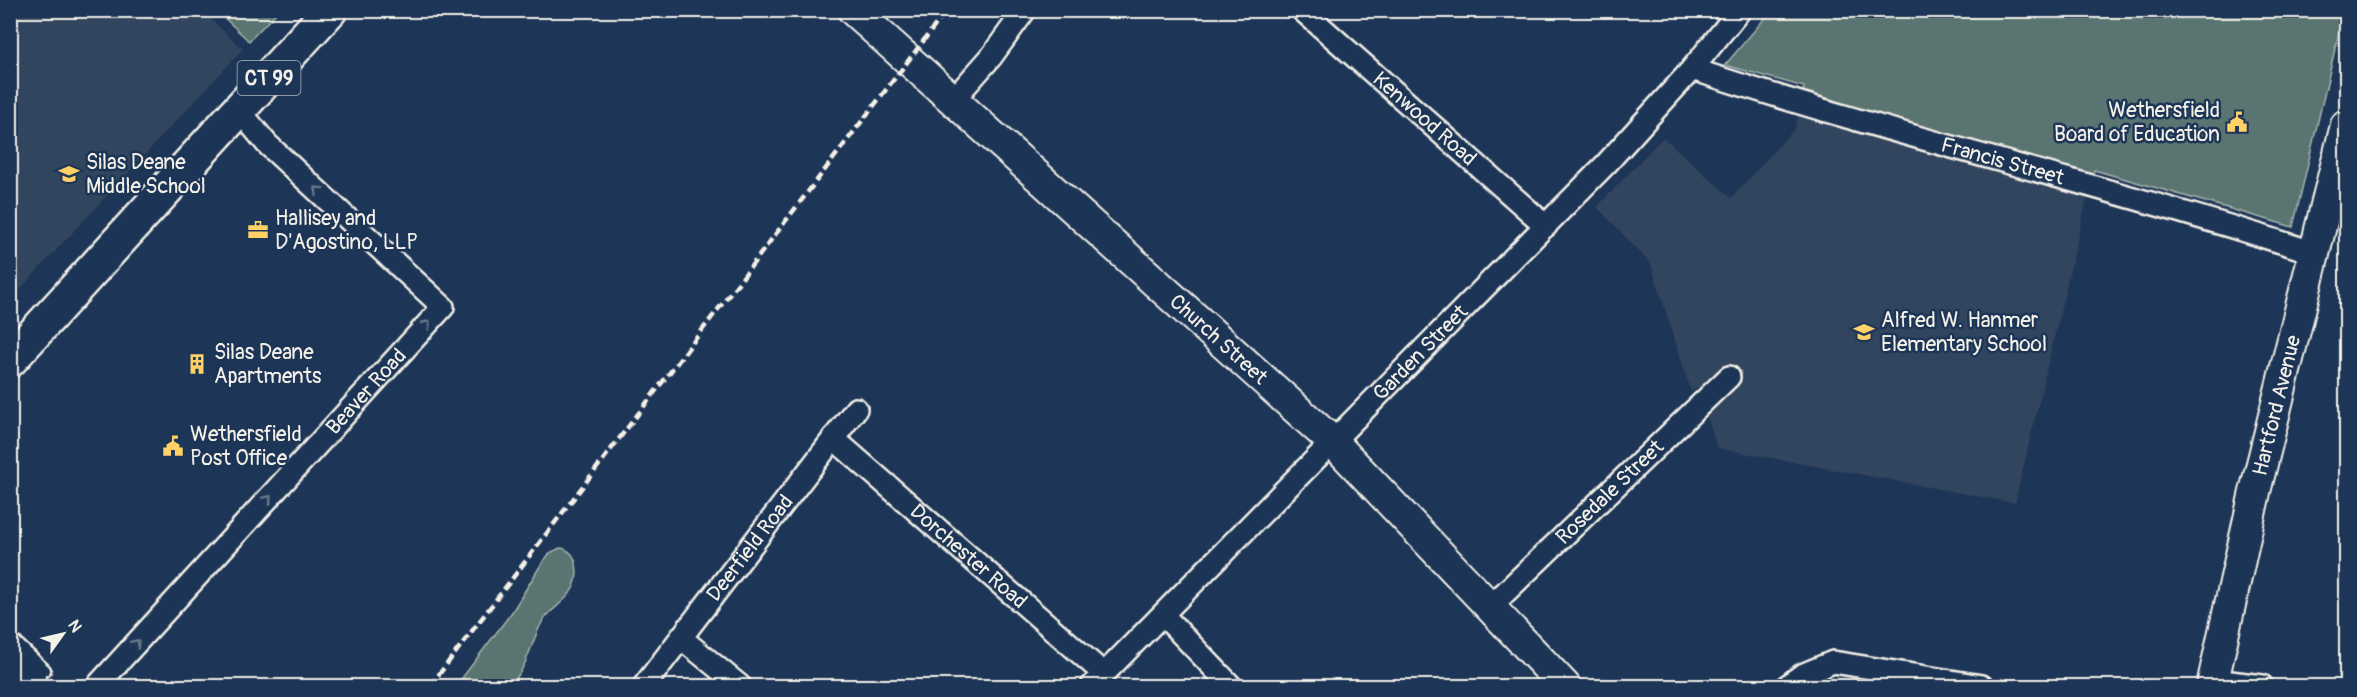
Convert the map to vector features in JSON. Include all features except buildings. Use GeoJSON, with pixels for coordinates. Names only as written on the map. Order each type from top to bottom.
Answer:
{"type":"FeatureCollection","features":[{"type":"Feature","properties":{"kind":"main road","name":"CT 99"},"geometry":{"type":"LineString","coordinates":[[10,360],[330,10]]}},
{"type":"Feature","properties":{"kind":"street","name":"Church Street"},"geometry":{"type":"LineString","coordinates":[[853,10],[1334,443],[1565,687]]}},
{"type":"Feature","properties":{"kind":"street"},"geometry":{"type":"LineString","coordinates":[[953,100],[991,57],[1025,10]]}},
{"type":"Feature","properties":{"kind":"street","name":"Kenwood Road"},"geometry":{"type":"LineString","coordinates":[[1302,10],[1546,226]]}},
{"type":"Feature","properties":{"kind":"street","name":"Garden Street"},"geometry":{"type":"LineString","coordinates":[[1098,680],[1606,165],[1692,69],[1740,10]]}},
{"type":"Feature","properties":{"kind":"street","name":"Francis Street"},"geometry":{"type":"LineString","coordinates":[[1692,69],[1811,108],[2153,202],[2314,253]]}},
{"type":"Feature","properties":{"kind":"street","name":"Beaver Road"},"geometry":{"type":"LineString","coordinates":[[97,687],[443,307],[267,144],[239,110]]}},
{"type":"Feature","properties":{"kind":"street","name":"Hartford Avenue"},"geometry":{"type":"LineString","coordinates":[[2213,683],[2255,492],[2346,124]]}},
{"type":"Feature","properties":{"kind":"street","name":"Rosedale Street"},"geometry":{"type":"LineString","coordinates":[[1490,607],[1729,377]]}},
{"type":"Feature","properties":{"kind":"street","name":"Deerfield Road"},"geometry":{"type":"LineString","coordinates":[[644,687],[856,409]]}},
{"type":"Feature","properties":{"kind":"street","name":"Dorchester Road"},"geometry":{"type":"LineString","coordinates":[[833,438],[1098,680]]}},
{"type":"Feature","properties":{"kind":"street"},"geometry":{"type":"LineString","coordinates":[[1163,615],[1231,687]]}},
{"type":"Feature","properties":{"kind":"street"},"geometry":{"type":"LineString","coordinates":[[681,638],[740,687]]}},
{"type":"Feature","properties":{"kind":"street"},"geometry":{"type":"LineString","coordinates":[[1787,687],[1802,675],[1833,662],[1982,687]]}},
{"type":"Feature","properties":{"kind":"street"},"geometry":{"type":"LineString","coordinates":[[2213,683],[2262,687]]}},
{"type":"Feature","properties":{"kind":"lane"},"geometry":{"type":"LineString","coordinates":[[10,637],[37,678]]}},
{"type":"Feature","properties":{"kind":"lane"},"geometry":{"type":"LineString","coordinates":[[10,648],[37,678]]}},
{"type":"Feature","properties":{"kind":"lane"},"geometry":{"type":"LineString","coordinates":[[10,659],[37,678]]}},
{"type":"Feature","properties":{"kind":"lane"},"geometry":{"type":"LineString","coordinates":[[10,670],[37,678]]}},
{"type":"Feature","properties":{"kind":"shaded area","name":"Silas Deane Middle School"},"geometry":{"type":"Polygon","coordinates":[[[11,10],[202,11],[243,49],[11,299],[11,10]]]}},
{"type":"Feature","properties":{"kind":"shaded area","name":"Alfred W. Hanmer Elementary School"},"geometry":{"type":"Polygon","coordinates":[[[1800,108],[2089,190],[2015,503],[1717,448],[1698,387],[1691,392],[1651,264],[1597,207],[1663,137],[1731,198],[1795,128],[1800,108]]]}},
{"type":"Feature","properties":{"kind":"green space"},"geometry":{"type":"Polygon","coordinates":[[[217,11],[278,11],[249,41],[217,11]]]}},
{"type":"Feature","properties":{"kind":"green space"},"geometry":{"type":"Polygon","coordinates":[[[1771,11],[2344,11],[2293,227],[2094,170],[2089,190],[1800,108],[1804,87],[1725,65],[1771,11]]]}},
{"type":"Feature","properties":{"kind":"green space"},"geometry":{"type":"Polygon","coordinates":[[[560,548],[566,550],[574,559],[577,572],[575,585],[569,595],[544,619],[516,679],[510,686],[456,686],[512,612],[542,563],[550,553],[560,548]]]}},
{"type":"Feature","properties":{"kind":"railway"},"geometry":{"type":"LineString","coordinates":[[430,686],[947,10]]}},
{"type":"Feature","properties":{"kind":"place","name":"Wethersfield Board of Education"},"geometry":{"type":"Point","coordinates":[2237,122]}},
{"type":"Feature","properties":{"kind":"place","name":"Silas Deane Middle School"},"geometry":{"type":"Point","coordinates":[69,174]}},
{"type":"Feature","properties":{"kind":"place","name":"Hallisey and D'Agostino, LLP"},"geometry":{"type":"Point","coordinates":[258,230]}},
{"type":"Feature","properties":{"kind":"place","name":"Alfred W. Hanmer Elementary School"},"geometry":{"type":"Point","coordinates":[1864,332]}},
{"type":"Feature","properties":{"kind":"place","name":"Silas Deane Apartments"},"geometry":{"type":"Point","coordinates":[197,364]}},
{"type":"Feature","properties":{"kind":"place","name":"Wethersfield Post Office"},"geometry":{"type":"Point","coordinates":[173,446]}}]}
